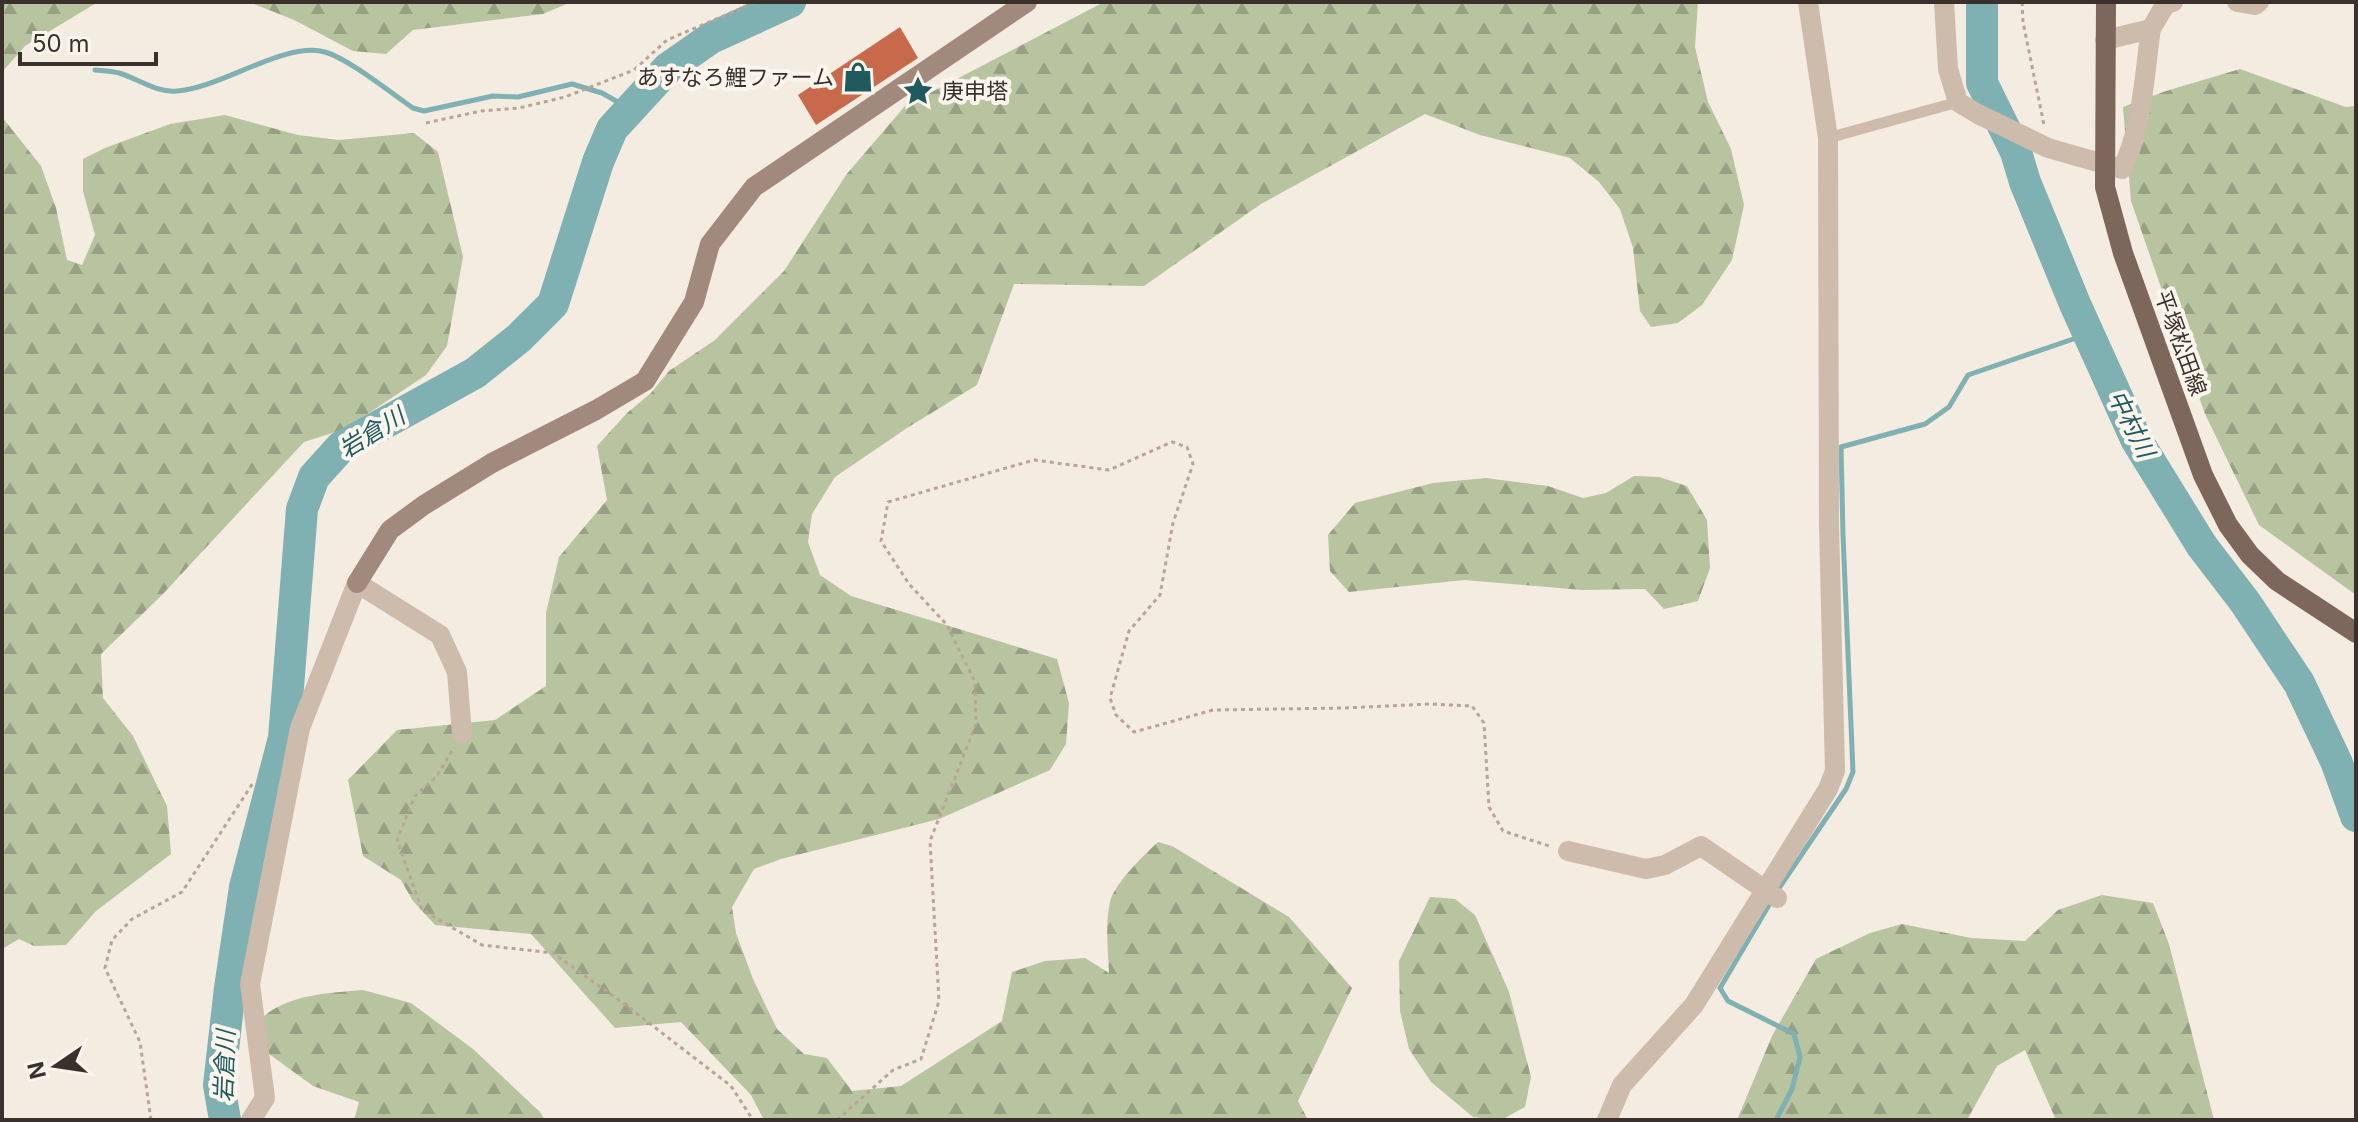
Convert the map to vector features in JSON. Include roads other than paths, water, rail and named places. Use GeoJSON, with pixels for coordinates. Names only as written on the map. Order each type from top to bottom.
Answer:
{"type":"FeatureCollection","features":[{"type":"Feature","properties":{"kind":"main road","name":"平塚松田線"},"geometry":{"type":"LineString","coordinates":[[2106,2],[2105,187],[2123,253],[2203,475],[2228,525],[2250,555],[2277,581],[2356,633]]}},
{"type":"Feature","properties":{"kind":"street"},"geometry":{"type":"LineString","coordinates":[[251,1120],[265,1098],[250,984],[300,728],[357,583],[390,530],[492,463],[596,410],[645,381],[694,302],[710,244],[754,187],[1027,2]]}},
{"type":"Feature","properties":{"kind":"street"},"geometry":{"type":"LineString","coordinates":[[1607,1120],[1622,1085],[1694,1005],[1771,894],[1835,771],[1829,524],[1828,138],[1808,2]]}},
{"type":"Feature","properties":{"kind":"street"},"geometry":{"type":"LineString","coordinates":[[1944,2],[1948,69],[1958,102],[2043,146],[2122,169],[2131,150],[2151,29],[2165,5],[2173,2]]}},
{"type":"Feature","properties":{"kind":"street"},"geometry":{"type":"LineString","coordinates":[[2237,2],[2255,5],[2259,2]]}},
{"type":"Feature","properties":{"kind":"street"},"geometry":{"type":"LineString","coordinates":[[2105,40],[2151,29]]}},
{"type":"Feature","properties":{"kind":"street"},"geometry":{"type":"LineString","coordinates":[[357,583],[440,635],[457,672],[462,734]]}},
{"type":"Feature","properties":{"kind":"street"},"geometry":{"type":"LineString","coordinates":[[1568,851],[1646,869],[1665,865],[1701,846],[1771,894]]}},
{"type":"Feature","properties":{"kind":"lane"},"geometry":{"type":"LineString","coordinates":[[1828,138],[1958,102]]}},
{"type":"Feature","properties":{"kind":"waterway","name":"岩倉川"},"geometry":{"type":"LineString","coordinates":[[225,1120],[219,1085],[230,988],[245,887],[284,738],[302,509],[314,477],[341,447],[475,373],[519,338],[553,304],[598,162],[612,129],[668,68],[711,38],[790,2]]}},
{"type":"Feature","properties":{"kind":"waterway","name":"中村川"},"geometry":{"type":"LineString","coordinates":[[1982,2],[1982,83],[2016,152],[2025,182],[2075,304],[2136,439],[2202,546],[2245,602],[2299,683],[2336,761],[2356,816]]}},
{"type":"Feature","properties":{"kind":"waterway"},"geometry":{"type":"LineString","coordinates":[[95,70],[119,73],[155,88],[177,91],[213,82],[291,53],[309,50],[335,56],[413,108],[424,111],[493,96],[518,97],[572,84],[602,93],[630,109]]}},
{"type":"Feature","properties":{"kind":"waterway"},"geometry":{"type":"LineString","coordinates":[[1777,891],[1846,789],[1853,772],[1841,447],[1925,424],[1949,407],[1968,375],[2088,334]]}},
{"type":"Feature","properties":{"kind":"waterway"},"geometry":{"type":"LineString","coordinates":[[1772,900],[1720,988],[1728,1001],[1794,1034],[1800,1057],[1792,1089],[1776,1120]]}},
{"type":"Feature","properties":{"kind":"place","name":"あすなろ鯉ファーム"},"geometry":{"type":"Point","coordinates":[858,77]}},
{"type":"Feature","properties":{"kind":"place","name":"庚申塔"},"geometry":{"type":"Point","coordinates":[918,91]}}]}
